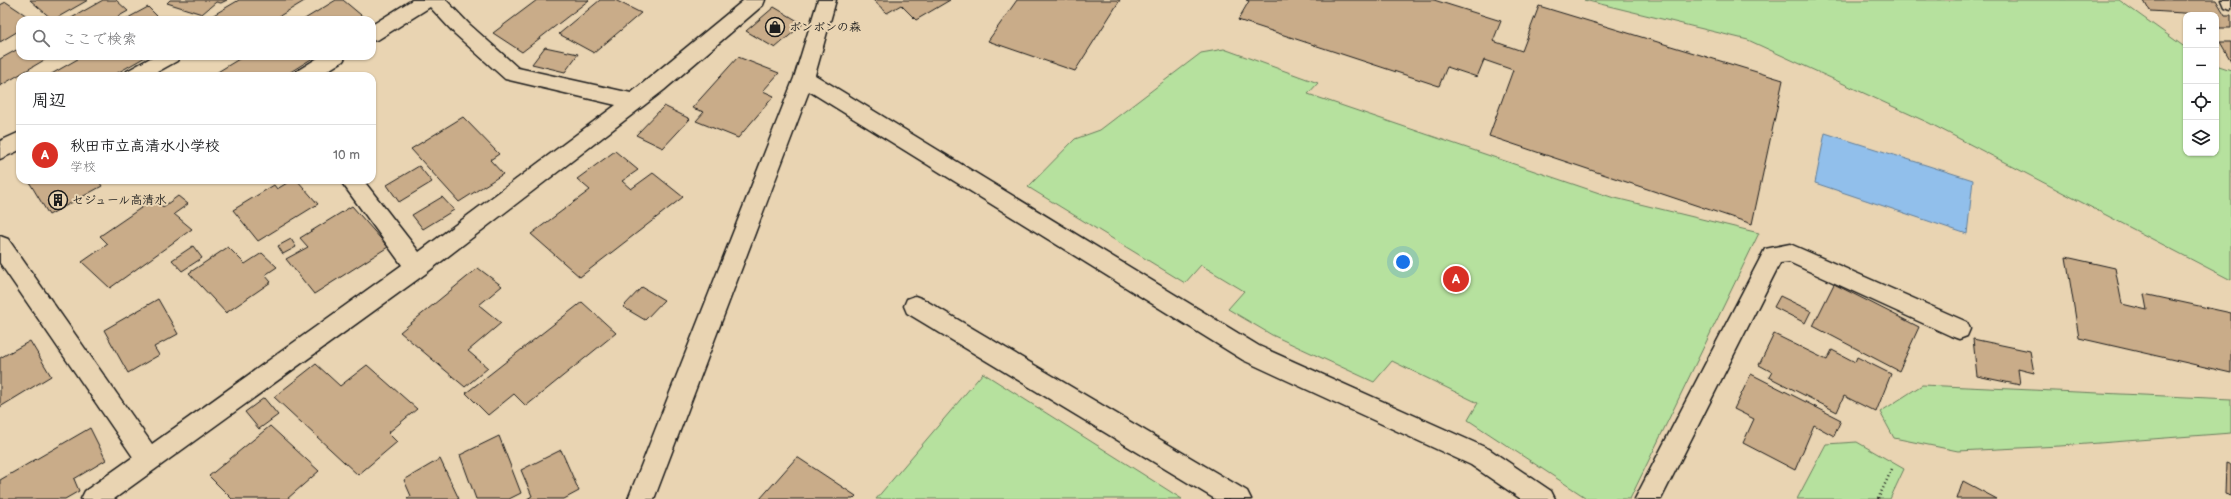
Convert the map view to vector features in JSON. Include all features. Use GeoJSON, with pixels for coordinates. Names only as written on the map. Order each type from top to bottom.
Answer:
{"type":"FeatureCollection","features":[{"type":"Feature","properties":{"kind":"street"},"geometry":{"type":"LineString","coordinates":[[376,31],[426,0]]}},
{"type":"Feature","properties":{"kind":"street"},"geometry":{"type":"LineString","coordinates":[[436,0],[462,29],[512,74],[635,102]]}},
{"type":"Feature","properties":{"kind":"street"},"geometry":{"type":"LineString","coordinates":[[94,499],[417,267],[657,85],[756,0]]}},
{"type":"Feature","properties":{"kind":"street"},"geometry":{"type":"LineString","coordinates":[[641,499],[804,78],[827,0]]}},
{"type":"Feature","properties":{"kind":"street"},"geometry":{"type":"LineString","coordinates":[[141,72],[163,60]]}},
{"type":"Feature","properties":{"kind":"street"},"geometry":{"type":"LineString","coordinates":[[310,72],[330,60]]}},
{"type":"Feature","properties":{"kind":"street"},"geometry":{"type":"LineString","coordinates":[[804,78],[1251,353],[1480,457],[1542,499]]}},
{"type":"Feature","properties":{"kind":"street"},"geometry":{"type":"LineString","coordinates":[[0,151],[16,142]]}},
{"type":"Feature","properties":{"kind":"street"},"geometry":{"type":"LineString","coordinates":[[354,184],[417,267]]}},
{"type":"Feature","properties":{"kind":"street"},"geometry":{"type":"LineString","coordinates":[[0,245],[149,460]]}},
{"type":"Feature","properties":{"kind":"street"},"geometry":{"type":"LineString","coordinates":[[1648,499],[1774,255],[1790,253],[1959,328]]}},
{"type":"Feature","properties":{"kind":"street"},"geometry":{"type":"LineString","coordinates":[[916,306],[1238,499]]}},
{"type":"Feature","properties":{"kind":"path"},"geometry":{"type":"LineString","coordinates":[[1878,499],[1892,470]]}},
{"type":"Feature","properties":{"kind":"green space"},"geometry":{"type":"Polygon","coordinates":[[[1584,0],[2119,0],[2183,46],[2183,156],[2219,156],[2219,66],[2231,70],[2231,280],[1929,123],[1748,40],[1584,0]]]}},
{"type":"Feature","properties":{"kind":"green space"},"geometry":{"type":"Polygon","coordinates":[[[1224,49],[1318,83],[1308,94],[1611,197],[1759,233],[1630,499],[1588,499],[1468,420],[1478,403],[1392,361],[1374,382],[1272,335],[1228,309],[1244,291],[1201,265],[1185,283],[1028,187],[1075,139],[1100,130],[1201,53],[1224,49]]]}},
{"type":"Feature","properties":{"kind":"green space"},"geometry":{"type":"Polygon","coordinates":[[[983,373],[1182,499],[876,499],[983,373]]]}},
{"type":"Feature","properties":{"kind":"green space"},"geometry":{"type":"Polygon","coordinates":[[[1922,385],[2231,399],[2231,433],[2060,446],[1958,451],[1894,438],[1880,412],[1922,385]]]}},
{"type":"Feature","properties":{"kind":"green space"},"geometry":{"type":"Polygon","coordinates":[[[1857,442],[1904,469],[1890,499],[1797,499],[1826,444],[1857,442]]]}},
{"type":"Feature","properties":{"kind":"water"},"geometry":{"type":"Polygon","coordinates":[[[1825,133],[1973,180],[1967,234],[1815,183],[1825,133]]]}},
{"type":"Feature","properties":{"kind":"building"},"geometry":{"type":"Polygon","coordinates":[[[30,0],[88,0],[60,16],[48,16],[30,0]]]}},
{"type":"Feature","properties":{"kind":"building"},"geometry":{"type":"Polygon","coordinates":[[[103,0],[116,0],[128,11],[119,16],[75,16],[103,0]]]}},
{"type":"Feature","properties":{"kind":"building"},"geometry":{"type":"Polygon","coordinates":[[[170,0],[227,0],[221,3],[216,2],[202,14],[167,3],[170,0]]]}},
{"type":"Feature","properties":{"kind":"building"},"geometry":{"type":"Polygon","coordinates":[[[239,0],[306,0],[280,16],[212,16],[239,0]]]}},
{"type":"Feature","properties":{"kind":"building"},"geometry":{"type":"Polygon","coordinates":[[[336,0],[343,0],[362,16],[310,16],[336,0]]]}},
{"type":"Feature","properties":{"kind":"building"},"geometry":{"type":"Polygon","coordinates":[[[537,0],[589,0],[522,52],[493,33],[537,0]]]}},
{"type":"Feature","properties":{"kind":"building"},"geometry":{"type":"Polygon","coordinates":[[[600,0],[615,0],[641,13],[594,53],[559,34],[600,0]]]}},
{"type":"Feature","properties":{"kind":"building"},"geometry":{"type":"Polygon","coordinates":[[[873,0],[950,0],[916,20],[901,5],[887,13],[873,0]]]}},
{"type":"Feature","properties":{"kind":"building"},"geometry":{"type":"Polygon","coordinates":[[[1017,0],[1120,0],[1075,71],[988,41],[1017,0]]]}},
{"type":"Feature","properties":{"kind":"building"},"geometry":{"type":"Polygon","coordinates":[[[1246,0],[1434,0],[1501,21],[1493,41],[1522,51],[1539,6],[1783,80],[1752,224],[1489,136],[1513,70],[1484,60],[1477,77],[1447,67],[1439,86],[1238,20],[1249,1],[1246,0]]]}},
{"type":"Feature","properties":{"kind":"building"},"geometry":{"type":"Polygon","coordinates":[[[2144,0],[2216,0],[2225,15],[2231,15],[2231,28],[2219,28],[2219,12],[2183,13],[2150,11],[2144,0]]]}},
{"type":"Feature","properties":{"kind":"building"},"geometry":{"type":"Polygon","coordinates":[[[6,2],[27,16],[16,16],[16,32],[0,42],[0,5],[6,2]]]}},
{"type":"Feature","properties":{"kind":"building"},"geometry":{"type":"Polygon","coordinates":[[[148,7],[157,16],[131,16],[148,7]]]}},
{"type":"Feature","properties":{"kind":"building","name":"ボンボンの森"},"geometry":{"type":"Polygon","coordinates":[[[774,7],[803,24],[775,48],[746,31],[774,7]]]}},
{"type":"Feature","properties":{"kind":"building"},"geometry":{"type":"Polygon","coordinates":[[[2220,42],[2231,42],[2231,61],[2220,42]]]}},
{"type":"Feature","properties":{"kind":"building"},"geometry":{"type":"Polygon","coordinates":[[[545,47],[578,54],[565,72],[532,64],[545,47]]]}},
{"type":"Feature","properties":{"kind":"building"},"geometry":{"type":"Polygon","coordinates":[[[16,50],[16,60],[44,60],[24,72],[16,72],[16,77],[0,86],[0,59],[16,50]]]}},
{"type":"Feature","properties":{"kind":"building"},"geometry":{"type":"Polygon","coordinates":[[[738,57],[779,73],[763,91],[774,96],[738,138],[696,121],[704,112],[692,108],[738,57]]]}},
{"type":"Feature","properties":{"kind":"building"},"geometry":{"type":"Polygon","coordinates":[[[76,60],[140,60],[119,72],[55,72],[76,60]]]}},
{"type":"Feature","properties":{"kind":"building"},"geometry":{"type":"Polygon","coordinates":[[[237,60],[310,60],[290,72],[218,72],[237,60]]]}},
{"type":"Feature","properties":{"kind":"building"},"geometry":{"type":"Polygon","coordinates":[[[664,106],[690,119],[663,148],[636,135],[664,106]]]}},
{"type":"Feature","properties":{"kind":"building"},"geometry":{"type":"Polygon","coordinates":[[[463,117],[499,154],[490,160],[503,174],[459,202],[411,149],[463,117]]]}},
{"type":"Feature","properties":{"kind":"building"},"geometry":{"type":"Polygon","coordinates":[[[615,151],[638,170],[622,181],[631,189],[653,173],[683,197],[580,277],[531,234],[590,190],[577,179],[615,151]]]}},
{"type":"Feature","properties":{"kind":"building"},"geometry":{"type":"Polygon","coordinates":[[[419,166],[432,182],[399,202],[387,185],[419,166]]]}},
{"type":"Feature","properties":{"kind":"building","name":"セジュール高清水"},"geometry":{"type":"Polygon","coordinates":[[[30,184],[101,184],[102,186],[49,215],[30,184]]]}},
{"type":"Feature","properties":{"kind":"building"},"geometry":{"type":"Polygon","coordinates":[[[285,184],[300,184],[318,204],[258,241],[233,210],[274,185],[277,189],[285,184]]]}},
{"type":"Feature","properties":{"kind":"building"},"geometry":{"type":"Polygon","coordinates":[[[178,196],[188,204],[174,214],[192,229],[110,288],[82,262],[108,244],[100,236],[154,199],[163,207],[178,196]]]}},
{"type":"Feature","properties":{"kind":"building"},"geometry":{"type":"Polygon","coordinates":[[[442,197],[454,210],[423,229],[412,215],[442,197]]]}},
{"type":"Feature","properties":{"kind":"building"},"geometry":{"type":"Polygon","coordinates":[[[352,206],[388,247],[314,294],[286,259],[308,247],[300,238],[352,206]]]}},
{"type":"Feature","properties":{"kind":"building"},"geometry":{"type":"Polygon","coordinates":[[[291,239],[296,247],[283,254],[278,246],[291,239]]]}},
{"type":"Feature","properties":{"kind":"building"},"geometry":{"type":"Polygon","coordinates":[[[193,246],[202,258],[182,271],[172,260],[193,246]]]}},
{"type":"Feature","properties":{"kind":"building"},"geometry":{"type":"Polygon","coordinates":[[[228,247],[245,264],[262,253],[277,267],[265,275],[271,282],[226,313],[189,273],[228,247]]]}},
{"type":"Feature","properties":{"kind":"building"},"geometry":{"type":"Polygon","coordinates":[[[2066,257],[2115,268],[2122,304],[2147,310],[2144,294],[2231,313],[2231,373],[2079,338],[2066,257]]]}},
{"type":"Feature","properties":{"kind":"building"},"geometry":{"type":"Polygon","coordinates":[[[478,268],[502,286],[479,305],[501,323],[468,351],[488,368],[465,387],[400,332],[478,268]]]}},
{"type":"Feature","properties":{"kind":"building"},"geometry":{"type":"Polygon","coordinates":[[[1834,284],[1919,327],[1899,371],[1813,326],[1834,284]]]}},
{"type":"Feature","properties":{"kind":"building"},"geometry":{"type":"Polygon","coordinates":[[[642,287],[664,300],[645,320],[623,307],[642,287]]]}},
{"type":"Feature","properties":{"kind":"building"},"geometry":{"type":"Polygon","coordinates":[[[1780,296],[1811,311],[1805,323],[1774,307],[1780,296]]]}},
{"type":"Feature","properties":{"kind":"building"},"geometry":{"type":"Polygon","coordinates":[[[158,299],[178,334],[154,347],[159,355],[128,373],[104,330],[158,299]]]}},
{"type":"Feature","properties":{"kind":"building"},"geometry":{"type":"Polygon","coordinates":[[[582,302],[616,333],[526,406],[514,394],[488,415],[466,393],[582,302]]]}},
{"type":"Feature","properties":{"kind":"building"},"geometry":{"type":"Polygon","coordinates":[[[1774,334],[1827,360],[1832,350],[1855,362],[1857,357],[1891,374],[1876,412],[1844,396],[1837,412],[1769,377],[1772,372],[1759,365],[1774,334]]]}},
{"type":"Feature","properties":{"kind":"building"},"geometry":{"type":"Polygon","coordinates":[[[1973,339],[2030,351],[2034,373],[2018,369],[2020,385],[1977,376],[1973,339]]]}},
{"type":"Feature","properties":{"kind":"building"},"geometry":{"type":"Polygon","coordinates":[[[30,341],[51,376],[0,407],[0,358],[30,341]]]}},
{"type":"Feature","properties":{"kind":"building"},"geometry":{"type":"Polygon","coordinates":[[[316,364],[340,386],[367,365],[417,409],[388,433],[397,442],[358,475],[274,397],[316,364]]]}},
{"type":"Feature","properties":{"kind":"building"},"geometry":{"type":"Polygon","coordinates":[[[1751,374],[1841,420],[1834,436],[1814,425],[1795,470],[1743,443],[1754,419],[1734,409],[1751,374]]]}},
{"type":"Feature","properties":{"kind":"building"},"geometry":{"type":"Polygon","coordinates":[[[264,398],[278,415],[259,429],[245,412],[264,398]]]}},
{"type":"Feature","properties":{"kind":"building"},"geometry":{"type":"Polygon","coordinates":[[[270,426],[319,471],[287,499],[232,499],[209,476],[270,426]]]}},
{"type":"Feature","properties":{"kind":"building"},"geometry":{"type":"Polygon","coordinates":[[[90,428],[106,460],[74,479],[79,491],[65,499],[0,499],[0,480],[90,428]]]}},
{"type":"Feature","properties":{"kind":"building"},"geometry":{"type":"Polygon","coordinates":[[[499,436],[521,493],[509,499],[476,499],[460,455],[499,436]]]}},
{"type":"Feature","properties":{"kind":"building"},"geometry":{"type":"Polygon","coordinates":[[[561,450],[579,491],[564,499],[527,499],[532,496],[521,470],[561,450]]]}},
{"type":"Feature","properties":{"kind":"building"},"geometry":{"type":"Polygon","coordinates":[[[797,457],[856,496],[853,499],[760,499],[797,457]]]}},
{"type":"Feature","properties":{"kind":"building"},"geometry":{"type":"Polygon","coordinates":[[[440,459],[459,499],[407,499],[411,496],[404,480],[440,459]]]}},
{"type":"Feature","properties":{"kind":"building"},"geometry":{"type":"Polygon","coordinates":[[[2226,463],[2231,465],[2231,496],[2225,494],[2226,463]]]}},
{"type":"Feature","properties":{"kind":"building"},"geometry":{"type":"Polygon","coordinates":[[[1963,481],[1997,499],[1957,499],[1963,481]]]}},
{"type":"Feature","properties":{"kind":"place","name":"ボンボンの森"},"geometry":{"type":"Point","coordinates":[775,27]}},
{"type":"Feature","properties":{"kind":"place","name":"セジュール高清水"},"geometry":{"type":"Point","coordinates":[58,200]}},
{"type":"Feature","properties":{"kind":"place","name":"秋田市立高清水小学校"},"geometry":{"type":"Point","coordinates":[1456,279]}}]}
